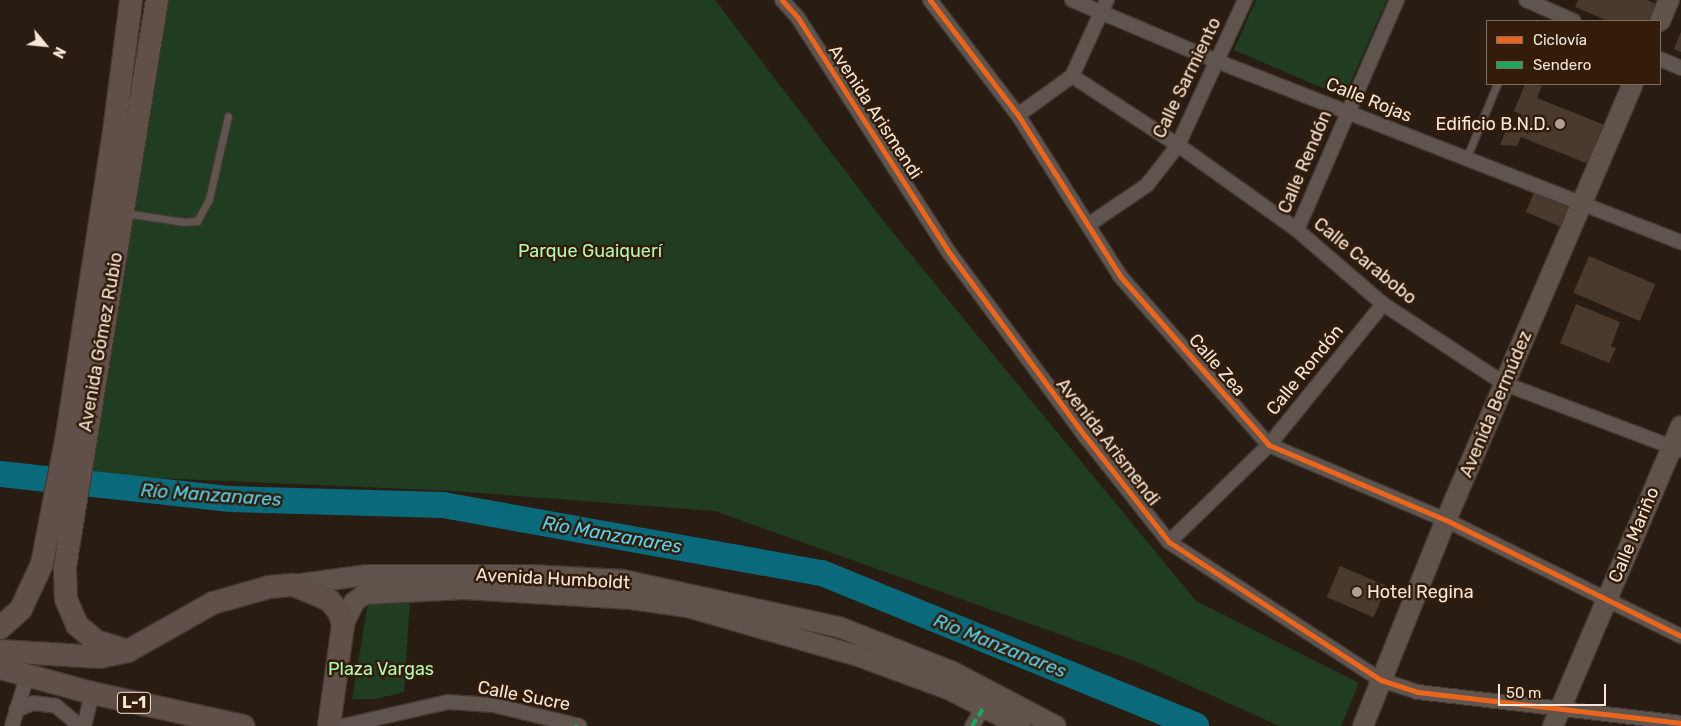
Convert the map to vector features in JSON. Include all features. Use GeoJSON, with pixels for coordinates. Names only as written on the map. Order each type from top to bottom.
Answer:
{"type":"FeatureCollection","features":[{"type":"Feature","properties":{"kind":"main road","name":"Avenida Gómez Rubio"},"geometry":{"type":"LineString","coordinates":[[128,650],[96,641],[77,626],[66,599],[65,567],[76,437],[131,0]]}},
{"type":"Feature","properties":{"kind":"main road","name":"Avenida Gómez Rubio"},"geometry":{"type":"LineString","coordinates":[[0,628],[21,609],[42,564],[76,437],[122,213],[156,0]]}},
{"type":"Feature","properties":{"kind":"main road"},"geometry":{"type":"LineString","coordinates":[[1661,20],[1669,0]]}},
{"type":"Feature","properties":{"kind":"main road","name":"Avenida Bermúdez"},"geometry":{"type":"LineString","coordinates":[[1365,723],[1446,520],[1633,85]]}},
{"type":"Feature","properties":{"kind":"main road","name":"Calle Mariño"},"geometry":{"type":"LineString","coordinates":[[1556,718],[1605,601],[1676,449],[1681,426]]}},
{"type":"Feature","properties":{"kind":"main road","name":"Avenida Humboldt"},"geometry":{"type":"LineString","coordinates":[[0,650],[75,658],[100,657],[128,650],[213,603],[269,587],[294,586],[368,575],[530,575],[623,580],[839,627],[954,672],[1056,726]]}},
{"type":"Feature","properties":{"kind":"main road"},"geometry":{"type":"LineString","coordinates":[[294,586],[329,600],[339,612],[343,625],[329,726]]}},
{"type":"Feature","properties":{"kind":"main road","name":"Avenida Humboldt"},"geometry":{"type":"LineString","coordinates":[[343,625],[354,602],[365,594],[464,589],[632,599],[687,608],[861,657],[948,689],[1020,726]]}},
{"type":"Feature","properties":{"kind":"main road","name":"L-1"},"geometry":{"type":"LineString","coordinates":[[0,668],[28,673],[92,693],[233,726],[243,726]]}},
{"type":"Feature","properties":{"kind":"street","name":"Avenida Arismendi"},"geometry":{"type":"LineString","coordinates":[[782,0],[798,18],[948,251],[1085,436],[1169,542],[1382,680],[1418,692],[1556,718],[1681,723]]}},
{"type":"Feature","properties":{"kind":"street","name":"Calle Zea"},"geometry":{"type":"LineString","coordinates":[[930,0],[1018,115],[1120,276],[1269,445],[1446,520],[1605,601],[1681,636]]}},
{"type":"Feature","properties":{"kind":"street","name":"Calle Rojas"},"geometry":{"type":"LineString","coordinates":[[1072,0],[1106,6],[1219,62],[1681,242]]}},
{"type":"Feature","properties":{"kind":"street","name":"Calle Sarmiento"},"geometry":{"type":"LineString","coordinates":[[1088,225],[1147,185],[1178,145],[1219,62],[1246,0]]}},
{"type":"Feature","properties":{"kind":"street","name":"Calle Rendón"},"geometry":{"type":"LineString","coordinates":[[1297,230],[1347,111],[1397,0]]}},
{"type":"Feature","properties":{"kind":"street"},"geometry":{"type":"LineString","coordinates":[[1526,0],[1572,20]]}},
{"type":"Feature","properties":{"kind":"street"},"geometry":{"type":"LineString","coordinates":[[1018,115],[1072,76],[1106,6]]}},
{"type":"Feature","properties":{"kind":"street"},"geometry":{"type":"LineString","coordinates":[[1661,59],[1681,68]]}},
{"type":"Feature","properties":{"kind":"street","name":"Calle Carabobo"},"geometry":{"type":"LineString","coordinates":[[1072,76],[1178,145],[1297,230],[1383,304],[1505,384],[1676,449]]}},
{"type":"Feature","properties":{"kind":"street","name":"Calle Rondón"},"geometry":{"type":"LineString","coordinates":[[1169,542],[1269,445],[1383,304]]}},
{"type":"Feature","properties":{"kind":"street"},"geometry":{"type":"LineString","coordinates":[[12,726],[28,673]]}},
{"type":"Feature","properties":{"kind":"street"},"geometry":{"type":"LineString","coordinates":[[84,726],[92,693]]}},
{"type":"Feature","properties":{"kind":"street","name":"Calle Sucre"},"geometry":{"type":"LineString","coordinates":[[343,726],[448,702],[493,705],[578,726]]}},
{"type":"Feature","properties":{"kind":"street"},"geometry":{"type":"LineString","coordinates":[[16,710],[33,703],[56,706],[80,726]]}},
{"type":"Feature","properties":{"kind":"street"},"geometry":{"type":"LineString","coordinates":[[972,726],[984,708]]}},
{"type":"Feature","properties":{"kind":"lane"},"geometry":{"type":"LineString","coordinates":[[1466,159],[1497,85]]}},
{"type":"Feature","properties":{"kind":"lane"},"geometry":{"type":"LineString","coordinates":[[122,213],[184,222],[197,221],[210,200],[228,116]]}},
{"type":"Feature","properties":{"kind":"green space","name":"Parque Guaiquerí"},"geometry":{"type":"Polygon","coordinates":[[[162,0],[715,0],[885,223],[1196,601],[1359,683],[1341,726],[1279,726],[1140,663],[715,511],[454,491],[87,475],[162,0]]]}},
{"type":"Feature","properties":{"kind":"green space"},"geometry":{"type":"Polygon","coordinates":[[[1256,0],[1387,0],[1344,97],[1234,50],[1256,0]]]}},
{"type":"Feature","properties":{"kind":"green space","name":"Plaza Vargas"},"geometry":{"type":"Polygon","coordinates":[[[369,596],[410,598],[404,692],[376,699],[352,699],[369,596]]]}},
{"type":"Feature","properties":{"kind":"building"},"geometry":{"type":"Polygon","coordinates":[[[1578,0],[1647,0],[1656,4],[1648,20],[1606,20],[1575,7],[1578,0]]]}},
{"type":"Feature","properties":{"kind":"building"},"geometry":{"type":"Polygon","coordinates":[[[1681,32],[1681,52],[1674,49],[1681,32]]]}},
{"type":"Feature","properties":{"kind":"building","name":"Edificio B.N.D."},"geometry":{"type":"Polygon","coordinates":[[[1525,85],[1542,86],[1537,98],[1607,126],[1591,165],[1521,137],[1517,146],[1500,145],[1508,125],[1516,128],[1522,115],[1514,111],[1525,85]]]}},
{"type":"Feature","properties":{"kind":"building"},"geometry":{"type":"Polygon","coordinates":[[[1536,188],[1573,204],[1563,228],[1526,212],[1536,188]]]}},
{"type":"Feature","properties":{"kind":"building"},"geometry":{"type":"Polygon","coordinates":[[[1589,256],[1655,284],[1640,321],[1573,293],[1589,256]]]}},
{"type":"Feature","properties":{"kind":"building"},"geometry":{"type":"Polygon","coordinates":[[[1576,304],[1620,322],[1611,346],[1616,348],[1609,363],[1560,343],[1576,304]]]}},
{"type":"Feature","properties":{"kind":"building","name":"Hotel Regina"},"geometry":{"type":"Polygon","coordinates":[[[1340,566],[1387,586],[1374,617],[1327,597],[1340,566]]]}},
{"type":"Feature","properties":{"kind":"waterway","name":"Río Manzanares"},"geometry":{"type":"LineString","coordinates":[[0,474],[231,499],[443,505],[822,573],[1196,726]]}},
{"type":"Feature","properties":{"kind":"marked path"},"geometry":{"type":"LineString","coordinates":[[972,726],[984,707]]}},
{"type":"Feature","properties":{"kind":"cycle path"},"geometry":{"type":"LineString","coordinates":[[782,0],[798,18],[948,251],[1085,436],[1169,542],[1381,680],[1418,692],[1681,723]]}},
{"type":"Feature","properties":{"kind":"cycle path"},"geometry":{"type":"LineString","coordinates":[[930,0],[1018,115],[1120,276],[1269,445],[1446,520],[1681,636]]}},
{"type":"Feature","properties":{"kind":"place","name":"Edificio B.N.D."},"geometry":{"type":"Point","coordinates":[1560,124]}},
{"type":"Feature","properties":{"kind":"place","name":"Hotel Regina"},"geometry":{"type":"Point","coordinates":[1357,592]}}]}
